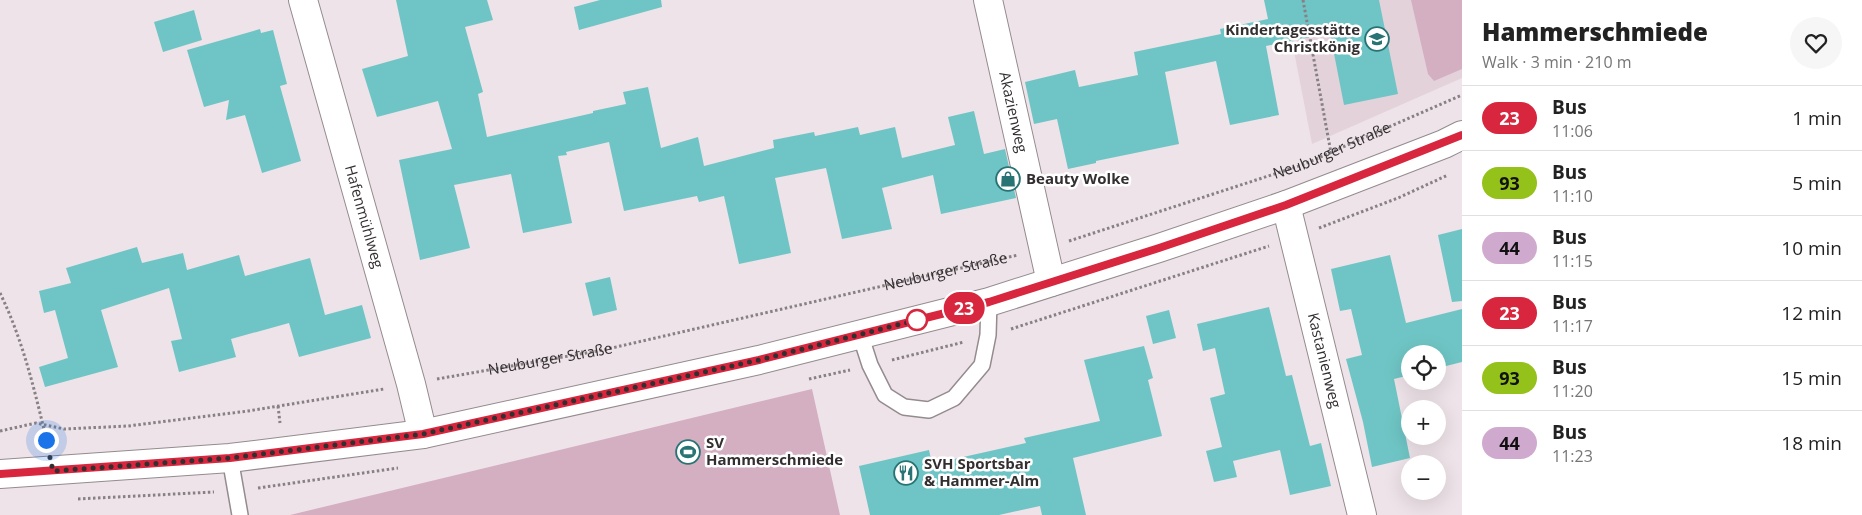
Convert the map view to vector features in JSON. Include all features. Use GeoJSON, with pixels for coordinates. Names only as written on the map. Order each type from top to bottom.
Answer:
{"type":"FeatureCollection","features":[{"type":"Feature","properties":{"kind":"street","name":"Hafenmühlweg"},"geometry":{"type":"LineString","coordinates":[[303,0],[411,384],[423,434]]}},
{"type":"Feature","properties":{"kind":"street","name":"Akazienweg"},"geometry":{"type":"LineString","coordinates":[[988,0],[1051,282]]}},
{"type":"Feature","properties":{"kind":"street"},"geometry":{"type":"LineString","coordinates":[[0,474],[230,458],[423,434],[759,360],[989,302],[1159,248],[1286,205],[1462,135]]}},
{"type":"Feature","properties":{"kind":"street","name":"Kastanienweg"},"geometry":{"type":"LineString","coordinates":[[1286,205],[1362,515]]}},
{"type":"Feature","properties":{"kind":"lane"},"geometry":{"type":"LineString","coordinates":[[860,334],[870,366],[886,395],[904,407],[929,410],[954,398],[982,365],[988,336],[989,302]]}},
{"type":"Feature","properties":{"kind":"lane"},"geometry":{"type":"LineString","coordinates":[[230,458],[240,515]]}},
{"type":"Feature","properties":{"kind":"path"},"geometry":{"type":"LineString","coordinates":[[1303,0],[1331,153]]}},
{"type":"Feature","properties":{"kind":"path","name":"Neuburger Straße"},"geometry":{"type":"LineString","coordinates":[[0,431],[36,423],[64,429],[128,426],[248,411],[411,384],[603,350],[1044,249],[1302,166],[1462,95]]}},
{"type":"Feature","properties":{"kind":"path"},"geometry":{"type":"LineString","coordinates":[[1293,238],[1398,198],[1454,172]]}},
{"type":"Feature","properties":{"kind":"path"},"geometry":{"type":"LineString","coordinates":[[0,293],[12,319],[24,356],[53,471]]}},
{"type":"Feature","properties":{"kind":"shaded area","name":"Kindertagesstätte Christkönig"},"geometry":{"type":"Polygon","coordinates":[[[1284,0],[1462,0],[1462,78],[1312,144],[1284,0]]]}},
{"type":"Feature","properties":{"kind":"shaded area"},"geometry":{"type":"Polygon","coordinates":[[[1411,0],[1462,0],[1462,69],[1434,81],[1428,74],[1411,0]]]}},
{"type":"Feature","properties":{"kind":"shaded area","name":"SV Hammerschmiede"},"geometry":{"type":"Polygon","coordinates":[[[812,389],[840,515],[290,515],[812,389]]]}},
{"type":"Feature","properties":{"kind":"building"},"geometry":{"type":"Polygon","coordinates":[[[396,0],[487,0],[493,20],[465,27],[483,92],[478,94],[487,137],[626,104],[623,92],[648,87],[661,148],[698,137],[704,166],[774,148],[773,140],[814,132],[815,136],[858,127],[860,135],[895,127],[902,158],[955,145],[948,117],[974,111],[984,154],[1005,149],[1016,198],[941,214],[933,175],[882,188],[892,229],[842,239],[826,168],[775,178],[791,253],[739,264],[724,196],[699,202],[697,196],[624,211],[609,142],[566,152],[567,155],[558,156],[572,223],[523,233],[511,174],[454,185],[470,248],[420,260],[399,160],[452,149],[438,101],[377,117],[362,69],[408,56],[396,0]]]}},
{"type":"Feature","properties":{"kind":"building"},"geometry":{"type":"Polygon","coordinates":[[[600,0],[661,0],[662,7],[579,30],[574,7],[600,0]]]}},
{"type":"Feature","properties":{"kind":"building"},"geometry":{"type":"Polygon","coordinates":[[[1264,0],[1379,0],[1398,94],[1344,105],[1330,33],[1266,46],[1279,115],[1230,125],[1216,61],[1165,72],[1179,144],[1096,161],[1096,163],[1068,169],[1057,119],[1034,124],[1025,82],[1075,70],[1079,87],[1138,75],[1134,52],[1221,34],[1220,29],[1268,19],[1264,0]]]}},
{"type":"Feature","properties":{"kind":"building"},"geometry":{"type":"Polygon","coordinates":[[[194,10],[202,40],[163,52],[154,22],[194,10]]]}},
{"type":"Feature","properties":{"kind":"building"},"geometry":{"type":"Polygon","coordinates":[[[260,29],[261,33],[273,30],[287,84],[280,86],[301,161],[262,173],[245,115],[226,120],[229,100],[204,107],[187,50],[260,29]]]}},
{"type":"Feature","properties":{"kind":"building"},"geometry":{"type":"Polygon","coordinates":[[[1462,229],[1462,301],[1452,302],[1438,235],[1462,229]]]}},
{"type":"Feature","properties":{"kind":"building"},"geometry":{"type":"Polygon","coordinates":[[[137,247],[142,263],[183,253],[187,270],[239,255],[245,276],[310,258],[325,315],[362,305],[371,338],[299,357],[289,323],[231,339],[236,357],[179,372],[171,341],[182,339],[169,288],[101,310],[118,367],[45,387],[39,367],[68,358],[55,310],[44,313],[39,291],[71,283],[66,268],[137,247]]]}},
{"type":"Feature","properties":{"kind":"building"},"geometry":{"type":"Polygon","coordinates":[[[1390,255],[1406,323],[1462,309],[1462,362],[1446,366],[1446,345],[1401,345],[1401,377],[1394,379],[1401,414],[1401,445],[1407,445],[1409,455],[1401,455],[1401,460],[1372,467],[1363,422],[1346,359],[1362,355],[1351,309],[1340,311],[1331,269],[1390,255]]]}},
{"type":"Feature","properties":{"kind":"building"},"geometry":{"type":"Polygon","coordinates":[[[610,277],[617,310],[593,316],[585,283],[610,277]]]}},
{"type":"Feature","properties":{"kind":"building"},"geometry":{"type":"Polygon","coordinates":[[[1269,307],[1286,376],[1292,375],[1310,446],[1321,443],[1331,486],[1290,495],[1280,450],[1233,461],[1237,477],[1214,482],[1206,451],[1222,447],[1210,398],[1225,394],[1215,348],[1203,351],[1197,324],[1269,307]]]}},
{"type":"Feature","properties":{"kind":"building"},"geometry":{"type":"Polygon","coordinates":[[[1169,310],[1176,338],[1153,344],[1146,316],[1169,310]]]}},
{"type":"Feature","properties":{"kind":"building"},"geometry":{"type":"Polygon","coordinates":[[[1144,346],[1153,378],[1148,380],[1162,436],[1073,458],[1086,515],[1042,515],[1040,506],[999,515],[870,515],[859,466],[929,450],[932,464],[1026,443],[1024,438],[1100,421],[1084,360],[1144,346]]]}},
{"type":"Feature","properties":{"kind":"bus line","name":"23"},"geometry":{"type":"LineString","coordinates":[[0,474],[230,458],[423,434],[759,360],[989,302],[1159,248],[1286,205],[1444,144],[1462,135]]}},
{"type":"Feature","properties":{"kind":"place","name":"Kindertagesstätte Christkönig"},"geometry":{"type":"Point","coordinates":[1377,39]}},
{"type":"Feature","properties":{"kind":"place","name":"Beauty Wolke"},"geometry":{"type":"Point","coordinates":[1008,179]}},
{"type":"Feature","properties":{"kind":"place","name":"SV Hammerschmiede"},"geometry":{"type":"Point","coordinates":[688,452]}},
{"type":"Feature","properties":{"kind":"place","name":"SVH Sportsbar & Hammer-Alm"},"geometry":{"type":"Point","coordinates":[906,473]}},
{"type":"Feature","properties":{"kind":"route"},"geometry":{"type":"LineString","coordinates":[[46,440],[53,471],[230,458],[423,434],[759,360],[917,320]]}}]}
